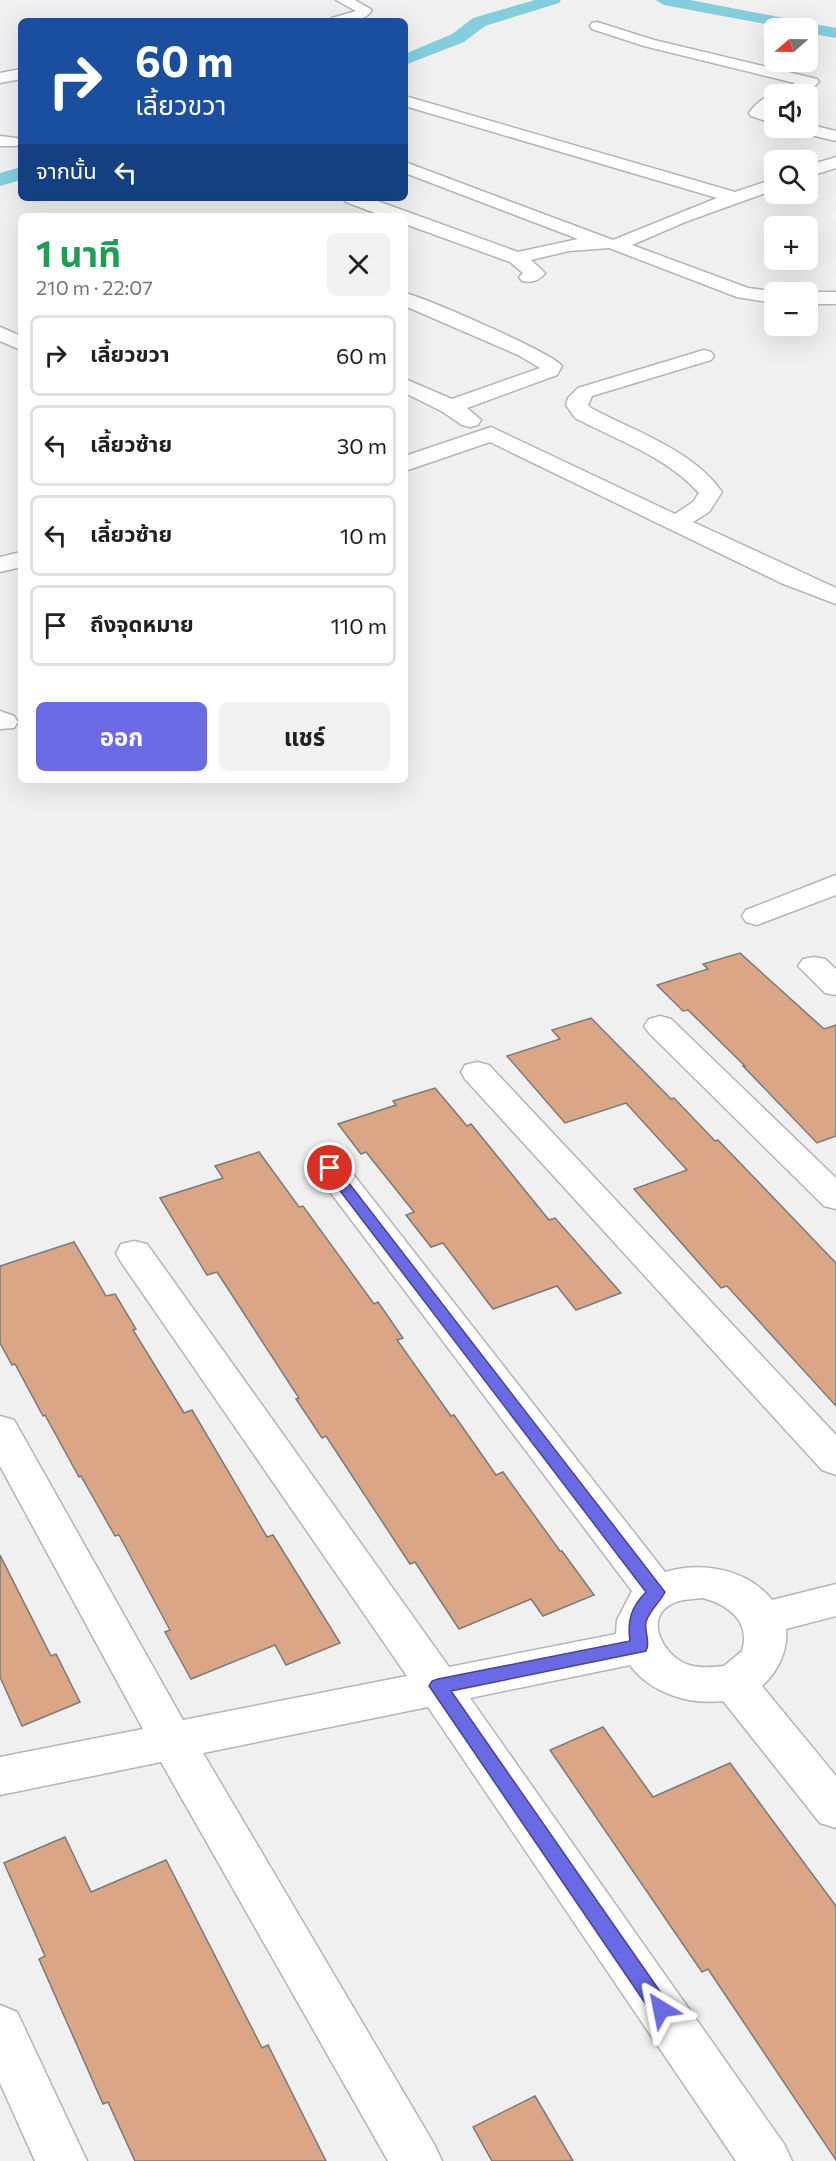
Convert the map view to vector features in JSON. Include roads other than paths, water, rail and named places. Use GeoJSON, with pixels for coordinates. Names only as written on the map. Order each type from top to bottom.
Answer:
{"type":"FeatureCollection","features":[{"type":"Feature","properties":{"kind":"street"},"geometry":{"type":"LineString","coordinates":[[343,0],[365,10],[362,15],[350,18]]}},
{"type":"Feature","properties":{"kind":"street"},"geometry":{"type":"LineString","coordinates":[[597,26],[728,62],[828,84]]}},
{"type":"Feature","properties":{"kind":"street"},"geometry":{"type":"LineString","coordinates":[[636,38],[666,29]]}},
{"type":"Feature","properties":{"kind":"street"},"geometry":{"type":"LineString","coordinates":[[728,62],[755,52]]}},
{"type":"Feature","properties":{"kind":"street"},"geometry":{"type":"LineString","coordinates":[[0,78],[18,75]]}},
{"type":"Feature","properties":{"kind":"street"},"geometry":{"type":"LineString","coordinates":[[806,84],[811,82]]}},
{"type":"Feature","properties":{"kind":"street"},"geometry":{"type":"LineString","coordinates":[[408,102],[736,198]]}},
{"type":"Feature","properties":{"kind":"street"},"geometry":{"type":"LineString","coordinates":[[764,105],[757,112],[764,115]]}},
{"type":"Feature","properties":{"kind":"street"},"geometry":{"type":"LineString","coordinates":[[818,132],[836,136]]}},
{"type":"Feature","properties":{"kind":"street"},"geometry":{"type":"LineString","coordinates":[[818,168],[836,162]]}},
{"type":"Feature","properties":{"kind":"street"},"geometry":{"type":"LineString","coordinates":[[408,168],[744,293],[764,296]]}},
{"type":"Feature","properties":{"kind":"street"},"geometry":{"type":"LineString","coordinates":[[517,258],[569,245],[611,244],[764,188]]}},
{"type":"Feature","properties":{"kind":"street"},"geometry":{"type":"LineString","coordinates":[[360,201],[392,213]]}},
{"type":"Feature","properties":{"kind":"street"},"geometry":{"type":"LineString","coordinates":[[408,219],[517,258],[535,273],[529,278]]}},
{"type":"Feature","properties":{"kind":"street"},"geometry":{"type":"LineString","coordinates":[[518,223],[569,245]]}},
{"type":"Feature","properties":{"kind":"street"},"geometry":{"type":"LineString","coordinates":[[818,298],[836,298]]}},
{"type":"Feature","properties":{"kind":"street"},"geometry":{"type":"LineString","coordinates":[[408,300],[525,351],[552,366],[550,371],[451,407]]}},
{"type":"Feature","properties":{"kind":"street"},"geometry":{"type":"LineString","coordinates":[[0,332],[18,338]]}},
{"type":"Feature","properties":{"kind":"street"},"geometry":{"type":"LineString","coordinates":[[676,522],[700,509],[707,502],[711,492],[701,480],[680,465],[583,413],[577,405],[579,398],[585,392],[704,356]]}},
{"type":"Feature","properties":{"kind":"street"},"geometry":{"type":"LineString","coordinates":[[408,386],[451,407],[491,434],[836,597]]}},
{"type":"Feature","properties":{"kind":"street"},"geometry":{"type":"LineString","coordinates":[[408,463],[491,434]]}},
{"type":"Feature","properties":{"kind":"street"},"geometry":{"type":"LineString","coordinates":[[0,565],[18,560]]}},
{"type":"Feature","properties":{"kind":"street"},"geometry":{"type":"LineString","coordinates":[[757,916],[836,884]]}},
{"type":"Feature","properties":{"kind":"street"},"geometry":{"type":"LineString","coordinates":[[660,1026],[836,1198]]}},
{"type":"Feature","properties":{"kind":"street"},"geometry":{"type":"LineString","coordinates":[[477,1072],[836,1460]]}},
{"type":"Feature","properties":{"kind":"street"},"geometry":{"type":"LineString","coordinates":[[330,1168],[657,1592]]}},
{"type":"Feature","properties":{"kind":"street"},"geometry":{"type":"LineString","coordinates":[[134,1253],[438,1686],[766,2161]]}},
{"type":"Feature","properties":{"kind":"street"},"geometry":{"type":"LineString","coordinates":[[0,1430],[172,1741],[416,2161]]}},
{"type":"Feature","properties":{"kind":"street"},"geometry":{"type":"LineString","coordinates":[[703,1582],[728,1588],[748,1601],[762,1618],[766,1638],[762,1658],[747,1674],[732,1681],[700,1685],[674,1678],[654,1665],[640,1646],[636,1626],[642,1607],[657,1592],[678,1584],[703,1582]]}},
{"type":"Feature","properties":{"kind":"street"},"geometry":{"type":"LineString","coordinates":[[762,1618],[836,1600]]}},
{"type":"Feature","properties":{"kind":"street"},"geometry":{"type":"LineString","coordinates":[[0,1776],[640,1646]]}},
{"type":"Feature","properties":{"kind":"street"},"geometry":{"type":"LineString","coordinates":[[732,1681],[836,1809]]}},
{"type":"Feature","properties":{"kind":"street"},"geometry":{"type":"LineString","coordinates":[[0,2028],[61,2161]]}},
{"type":"Feature","properties":{"kind":"waterway"},"geometry":{"type":"LineString","coordinates":[[408,59],[458,38],[479,22],[553,0]]}},
{"type":"Feature","properties":{"kind":"waterway"},"geometry":{"type":"LineString","coordinates":[[664,0],[836,33]]}},
{"type":"Feature","properties":{"kind":"waterway"},"geometry":{"type":"LineString","coordinates":[[0,180],[18,174]]}}]}
